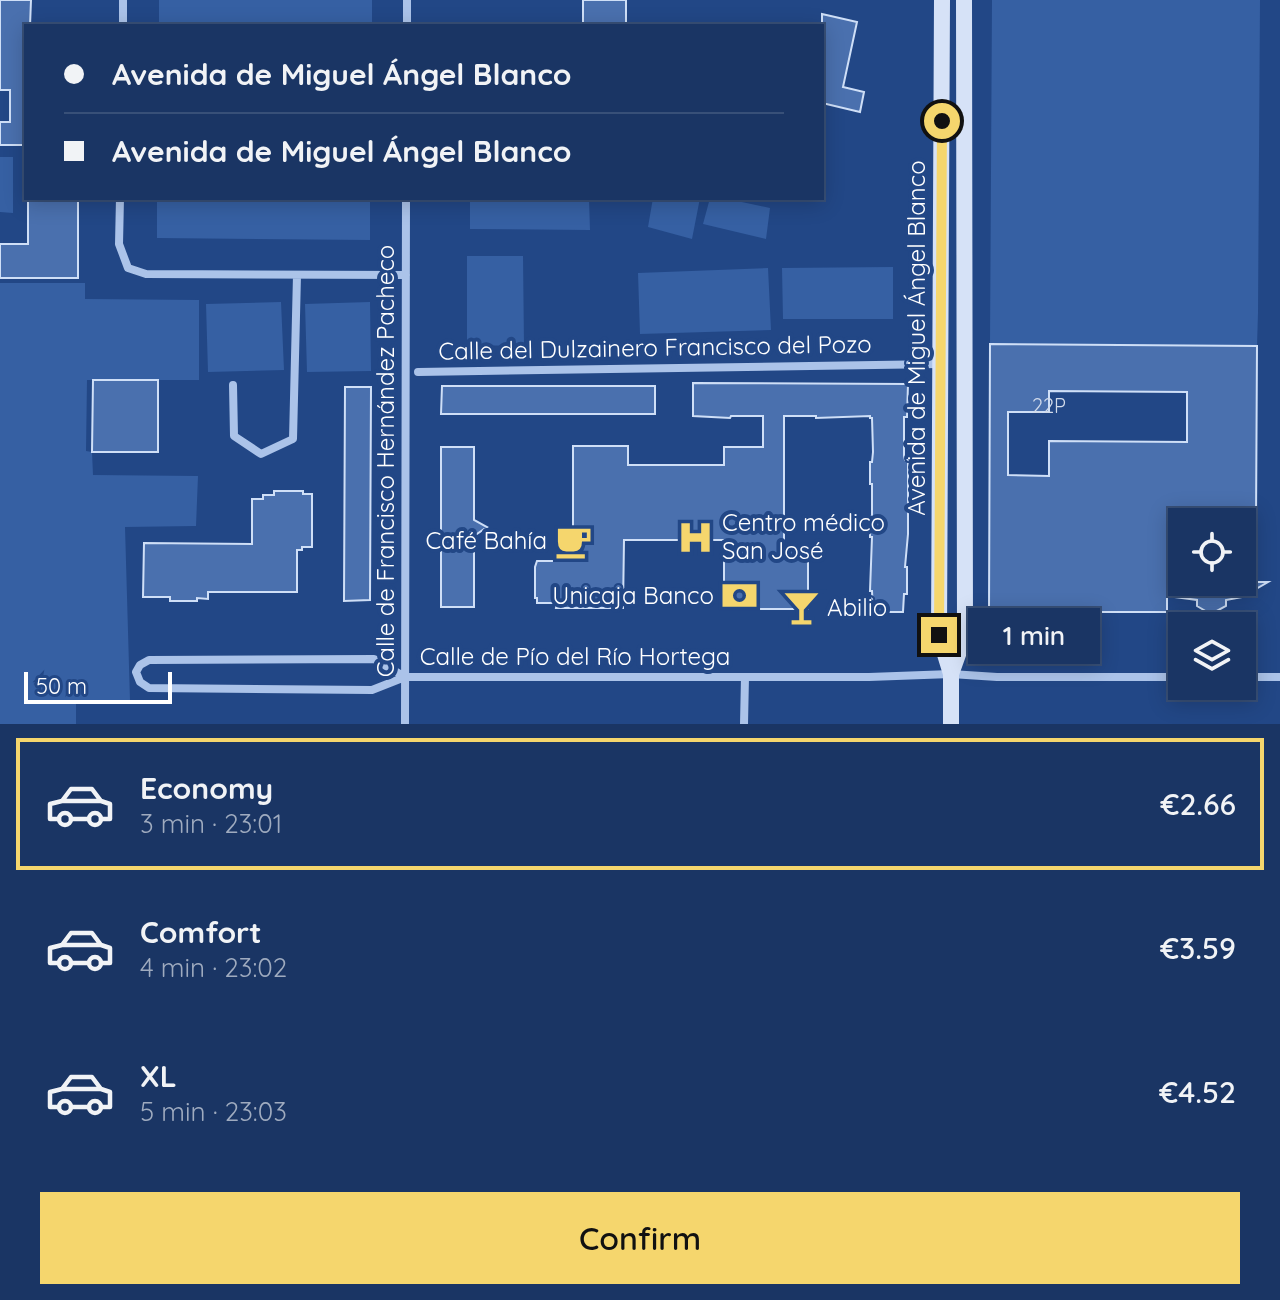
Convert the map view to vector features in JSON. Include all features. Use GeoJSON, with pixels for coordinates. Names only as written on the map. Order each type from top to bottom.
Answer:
{"type":"FeatureCollection","features":[{"type":"Feature","properties":{"kind":"street"},"geometry":{"type":"LineString","coordinates":[[123,0],[123,24]]}},
{"type":"Feature","properties":{"kind":"street"},"geometry":{"type":"LineString","coordinates":[[407,0],[407,24]]}},
{"type":"Feature","properties":{"kind":"street","name":"Avenida de Miguel Ángel Blanco"},"geometry":{"type":"LineString","coordinates":[[942,0],[939,635],[951,674],[951,724]]}},
{"type":"Feature","properties":{"kind":"street","name":"Avenida de Miguel Ángel Blanco"},"geometry":{"type":"LineString","coordinates":[[951,674],[965,635],[964,0]]}},
{"type":"Feature","properties":{"kind":"street"},"geometry":{"type":"LineString","coordinates":[[120,200],[119,244],[128,268],[146,274],[406,275]]}},
{"type":"Feature","properties":{"kind":"street","name":"Calle de Francisco Hernández Pacheco"},"geometry":{"type":"LineString","coordinates":[[405,724],[406,200]]}},
{"type":"Feature","properties":{"kind":"street"},"geometry":{"type":"LineString","coordinates":[[233,385],[234,436],[261,454],[293,439],[297,275]]}},
{"type":"Feature","properties":{"kind":"street","name":"Calle del Dulzainero Francisco del Pozo"},"geometry":{"type":"LineString","coordinates":[[418,372],[941,363]]}},
{"type":"Feature","properties":{"kind":"street","name":"Calle de Pío del Río Hortega"},"geometry":{"type":"LineString","coordinates":[[405,677],[374,659],[149,660],[140,665],[136,672],[140,682],[149,688],[372,690],[405,677],[887,677],[951,674],[1168,677]]}},
{"type":"Feature","properties":{"kind":"street","name":"Calle de Pío del Río Hortega"},"geometry":{"type":"LineString","coordinates":[[744,724],[745,677]]}},
{"type":"Feature","properties":{"kind":"street"},"geometry":{"type":"LineString","coordinates":[[1256,677],[1280,677]]}},
{"type":"Feature","properties":{"kind":"shaded area"},"geometry":{"type":"Polygon","coordinates":[[[159,0],[372,0],[372,24],[159,24],[159,0]]]}},
{"type":"Feature","properties":{"kind":"shaded area"},"geometry":{"type":"Polygon","coordinates":[[[992,0],[1260,0],[1257,346],[990,344],[992,0]]]}},
{"type":"Feature","properties":{"kind":"shaded area"},"geometry":{"type":"Polygon","coordinates":[[[0,157],[13,157],[13,213],[0,212],[0,157]]]}},
{"type":"Feature","properties":{"kind":"shaded area"},"geometry":{"type":"Polygon","coordinates":[[[157,200],[370,200],[370,240],[157,238],[157,200]]]}},
{"type":"Feature","properties":{"kind":"shaded area"},"geometry":{"type":"Polygon","coordinates":[[[470,200],[589,200],[590,230],[470,229],[470,200]]]}},
{"type":"Feature","properties":{"kind":"shaded area"},"geometry":{"type":"Polygon","coordinates":[[[653,200],[700,200],[692,239],[648,227],[653,200]]]}},
{"type":"Feature","properties":{"kind":"shaded area"},"geometry":{"type":"Polygon","coordinates":[[[709,200],[732,200],[770,208],[766,239],[703,224],[709,200]]]}},
{"type":"Feature","properties":{"kind":"shaded area"},"geometry":{"type":"Polygon","coordinates":[[[467,256],[523,256],[524,346],[467,345],[467,256]]]}},
{"type":"Feature","properties":{"kind":"shaded area"},"geometry":{"type":"Polygon","coordinates":[[[893,267],[893,319],[783,319],[782,268],[893,267]]]}},
{"type":"Feature","properties":{"kind":"shaded area"},"geometry":{"type":"Polygon","coordinates":[[[768,268],[771,330],[640,334],[638,273],[768,268]]]}},
{"type":"Feature","properties":{"kind":"shaded area"},"geometry":{"type":"Polygon","coordinates":[[[0,283],[85,283],[85,299],[199,300],[199,380],[87,380],[86,451],[92,452],[93,475],[198,476],[196,526],[125,527],[130,701],[76,702],[76,724],[0,724],[0,283]]]}},
{"type":"Feature","properties":{"kind":"shaded area"},"geometry":{"type":"Polygon","coordinates":[[[281,302],[284,370],[208,372],[206,304],[281,302]]]}},
{"type":"Feature","properties":{"kind":"shaded area"},"geometry":{"type":"Polygon","coordinates":[[[370,302],[371,371],[307,372],[305,304],[370,302]]]}},
{"type":"Feature","properties":{"kind":"building"},"geometry":{"type":"Polygon","coordinates":[[[0,0],[31,0],[30,24],[24,24],[24,145],[0,145],[0,122],[10,122],[10,90],[0,90],[0,0]]]}},
{"type":"Feature","properties":{"kind":"building"},"geometry":{"type":"Polygon","coordinates":[[[583,0],[626,0],[626,24],[583,24],[583,0]]]}},
{"type":"Feature","properties":{"kind":"building"},"geometry":{"type":"Polygon","coordinates":[[[822,14],[857,22],[843,87],[864,92],[860,112],[824,103],[822,14]]]}},
{"type":"Feature","properties":{"kind":"building"},"geometry":{"type":"Polygon","coordinates":[[[28,200],[78,200],[78,278],[0,278],[0,244],[28,244],[28,200]]]}},
{"type":"Feature","properties":{"kind":"building"},"geometry":{"type":"Polygon","coordinates":[[[990,344],[1257,346],[1256,522],[1256,508],[1168,508],[1168,596],[1244,596],[1226,600],[1226,606],[1207,612],[1197,606],[1197,600],[1167,596],[1167,612],[989,612],[990,344]],[[1049,391],[1049,412],[1008,412],[1008,475],[1049,476],[1049,441],[1187,442],[1187,392],[1049,391]]]}},
{"type":"Feature","properties":{"kind":"building"},"geometry":{"type":"Polygon","coordinates":[[[93,380],[158,380],[158,452],[92,452],[93,380]]]}},
{"type":"Feature","properties":{"kind":"building"},"geometry":{"type":"Polygon","coordinates":[[[693,383],[908,384],[907,417],[904,417],[904,456],[908,460],[907,594],[904,594],[903,612],[873,612],[870,591],[870,462],[873,452],[870,416],[784,416],[784,546],[808,546],[808,609],[724,609],[724,540],[624,540],[623,608],[556,608],[557,603],[537,603],[537,561],[556,561],[557,556],[573,556],[573,446],[628,446],[628,465],[724,465],[724,447],[763,447],[763,416],[693,416],[693,383]]]}},
{"type":"Feature","properties":{"kind":"building"},"geometry":{"type":"Polygon","coordinates":[[[442,386],[655,386],[655,414],[441,414],[442,386]]]}},
{"type":"Feature","properties":{"kind":"building"},"geometry":{"type":"Polygon","coordinates":[[[345,387],[371,387],[370,600],[344,601],[345,387]]]}},
{"type":"Feature","properties":{"kind":"building"},"geometry":{"type":"Polygon","coordinates":[[[441,447],[474,447],[474,520],[487,527],[474,536],[474,607],[441,607],[441,447]]]}},
{"type":"Feature","properties":{"kind":"building"},"geometry":{"type":"Polygon","coordinates":[[[274,491],[312,494],[312,547],[297,550],[297,592],[208,592],[208,599],[197,598],[197,601],[143,597],[144,543],[252,544],[252,499],[274,495],[274,491]]]}},
{"type":"Feature","properties":{"kind":"building"},"geometry":{"type":"Polygon","coordinates":[[[1256,582],[1268,582],[1256,589],[1256,582]]]}},
{"type":"Feature","properties":{"kind":"place","name":"Centro médico San José"},"geometry":{"type":"Point","coordinates":[696,537]}},
{"type":"Feature","properties":{"kind":"place","name":"Café Bahía"},"geometry":{"type":"Point","coordinates":[573,541]}},
{"type":"Feature","properties":{"kind":"place","name":"Unicaja Banco"},"geometry":{"type":"Point","coordinates":[740,596]}},
{"type":"Feature","properties":{"kind":"place","name":"Abilio"},"geometry":{"type":"Point","coordinates":[801,608]}},
{"type":"Feature","properties":{"kind":"route"},"geometry":{"type":"LineString","coordinates":[[939,635],[942,121]]}}]}
